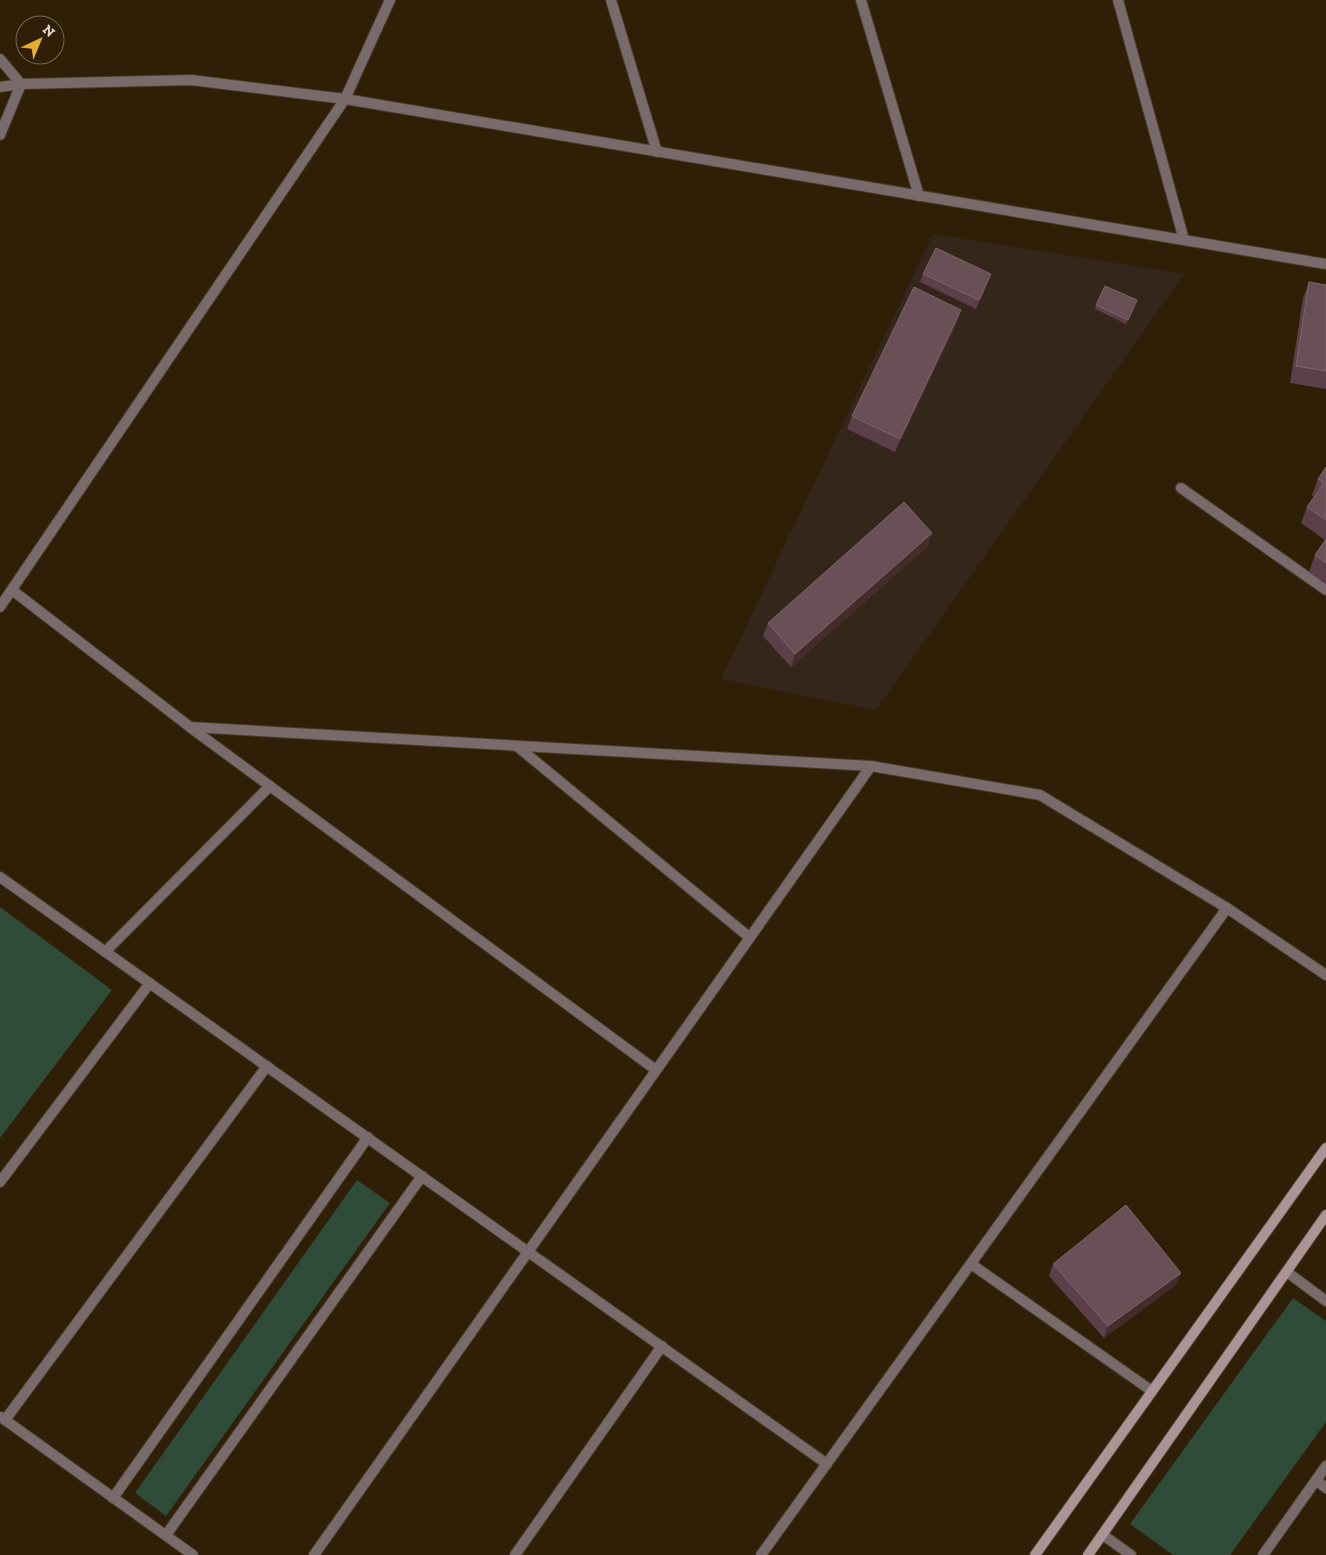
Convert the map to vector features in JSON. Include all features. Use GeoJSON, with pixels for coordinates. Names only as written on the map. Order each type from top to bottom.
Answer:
{"type":"FeatureCollection","features":[{"type":"Feature","properties":{"kind":"main road"},"geometry":{"type":"LineString","coordinates":[[1035,1555],[1326,1148]]}},
{"type":"Feature","properties":{"kind":"main road"},"geometry":{"type":"LineString","coordinates":[[1088,1555],[1326,1215]]}},
{"type":"Feature","properties":{"kind":"street"},"geometry":{"type":"LineString","coordinates":[[0,607],[345,99],[390,0]]}},
{"type":"Feature","properties":{"kind":"street"},"geometry":{"type":"LineString","coordinates":[[611,0],[658,152]]}},
{"type":"Feature","properties":{"kind":"street"},"geometry":{"type":"LineString","coordinates":[[861,0],[919,196]]}},
{"type":"Feature","properties":{"kind":"street"},"geometry":{"type":"LineString","coordinates":[[1118,0],[1184,240]]}},
{"type":"Feature","properties":{"kind":"street"},"geometry":{"type":"LineString","coordinates":[[0,59],[21,84]]}},
{"type":"Feature","properties":{"kind":"street"},"geometry":{"type":"LineString","coordinates":[[0,87],[21,84],[191,80],[345,99],[1326,264]]}},
{"type":"Feature","properties":{"kind":"street"},"geometry":{"type":"LineString","coordinates":[[0,135],[21,84]]}},
{"type":"Feature","properties":{"kind":"street"},"geometry":{"type":"LineString","coordinates":[[1181,488],[1326,590]]}},
{"type":"Feature","properties":{"kind":"street"},"geometry":{"type":"LineString","coordinates":[[12,590],[190,727],[656,1070]]}},
{"type":"Feature","properties":{"kind":"street"},"geometry":{"type":"LineString","coordinates":[[190,727],[871,766],[1040,795],[1227,908],[1326,975]]}},
{"type":"Feature","properties":{"kind":"street"},"geometry":{"type":"LineString","coordinates":[[518,747],[749,937]]}},
{"type":"Feature","properties":{"kind":"street"},"geometry":{"type":"LineString","coordinates":[[314,1555],[871,766]]}},
{"type":"Feature","properties":{"kind":"street"},"geometry":{"type":"LineString","coordinates":[[105,952],[270,786]]}},
{"type":"Feature","properties":{"kind":"street"},"geometry":{"type":"LineString","coordinates":[[0,878],[827,1464]]}},
{"type":"Feature","properties":{"kind":"street"},"geometry":{"type":"LineString","coordinates":[[761,1555],[1227,908]]}},
{"type":"Feature","properties":{"kind":"street"},"geometry":{"type":"LineString","coordinates":[[0,1182],[150,983]]}},
{"type":"Feature","properties":{"kind":"street"},"geometry":{"type":"LineString","coordinates":[[193,1555],[2,1418],[267,1066]]}},
{"type":"Feature","properties":{"kind":"street"},"geometry":{"type":"LineString","coordinates":[[113,1498],[368,1137]]}},
{"type":"Feature","properties":{"kind":"street"},"geometry":{"type":"LineString","coordinates":[[166,1535],[422,1176]]}},
{"type":"Feature","properties":{"kind":"street"},"geometry":{"type":"LineString","coordinates":[[971,1264],[1152,1391]]}},
{"type":"Feature","properties":{"kind":"street"},"geometry":{"type":"LineString","coordinates":[[1287,1272],[1326,1300]]}},
{"type":"Feature","properties":{"kind":"street"},"geometry":{"type":"LineString","coordinates":[[515,1555],[662,1346]]}},
{"type":"Feature","properties":{"kind":"street"},"geometry":{"type":"LineString","coordinates":[[1263,1555],[1326,1466]]}},
{"type":"Feature","properties":{"kind":"street"},"geometry":{"type":"LineString","coordinates":[[1316,1480],[1326,1488]]}},
{"type":"Feature","properties":{"kind":"street"},"geometry":{"type":"LineString","coordinates":[[1103,1535],[1131,1555]]}},
{"type":"Feature","properties":{"kind":"shaded area"},"geometry":{"type":"Polygon","coordinates":[[[933,234],[1184,274],[876,710],[721,679],[933,234]]]}},
{"type":"Feature","properties":{"kind":"green space"},"geometry":{"type":"Polygon","coordinates":[[[0,907],[112,990],[0,1138],[0,907]]]}},
{"type":"Feature","properties":{"kind":"green space"},"geometry":{"type":"Polygon","coordinates":[[[357,1180],[390,1203],[166,1516],[135,1493],[357,1180]]]}},
{"type":"Feature","properties":{"kind":"green space"},"geometry":{"type":"Polygon","coordinates":[[[1293,1298],[1326,1321],[1326,1422],[1230,1555],[1173,1555],[1130,1524],[1293,1298]]]}},
{"type":"Feature","properties":{"kind":"building"},"geometry":{"type":"Polygon","coordinates":[[[936,248],[991,274],[979,300],[923,274],[936,248]]]}},
{"type":"Feature","properties":{"kind":"building"},"geometry":{"type":"Polygon","coordinates":[[[1309,282],[1326,285],[1326,371],[1296,366],[1309,282]]]}},
{"type":"Feature","properties":{"kind":"building"},"geometry":{"type":"Polygon","coordinates":[[[1105,286],[1137,300],[1128,320],[1096,305],[1105,286]]]}},
{"type":"Feature","properties":{"kind":"building"},"geometry":{"type":"Polygon","coordinates":[[[914,287],[961,310],[900,439],[852,416],[914,287]]]}},
{"type":"Feature","properties":{"kind":"building"},"geometry":{"type":"Polygon","coordinates":[[[1326,467],[1326,520],[1307,507],[1324,483],[1318,479],[1326,467]]]}},
{"type":"Feature","properties":{"kind":"building"},"geometry":{"type":"Polygon","coordinates":[[[904,502],[932,533],[795,654],[768,623],[904,502]]]}},
{"type":"Feature","properties":{"kind":"building"},"geometry":{"type":"Polygon","coordinates":[[[1326,539],[1326,563],[1315,555],[1326,539]]]}},
{"type":"Feature","properties":{"kind":"building"},"geometry":{"type":"Polygon","coordinates":[[[1126,1205],[1181,1273],[1108,1326],[1053,1264],[1126,1205]]]}}]}
